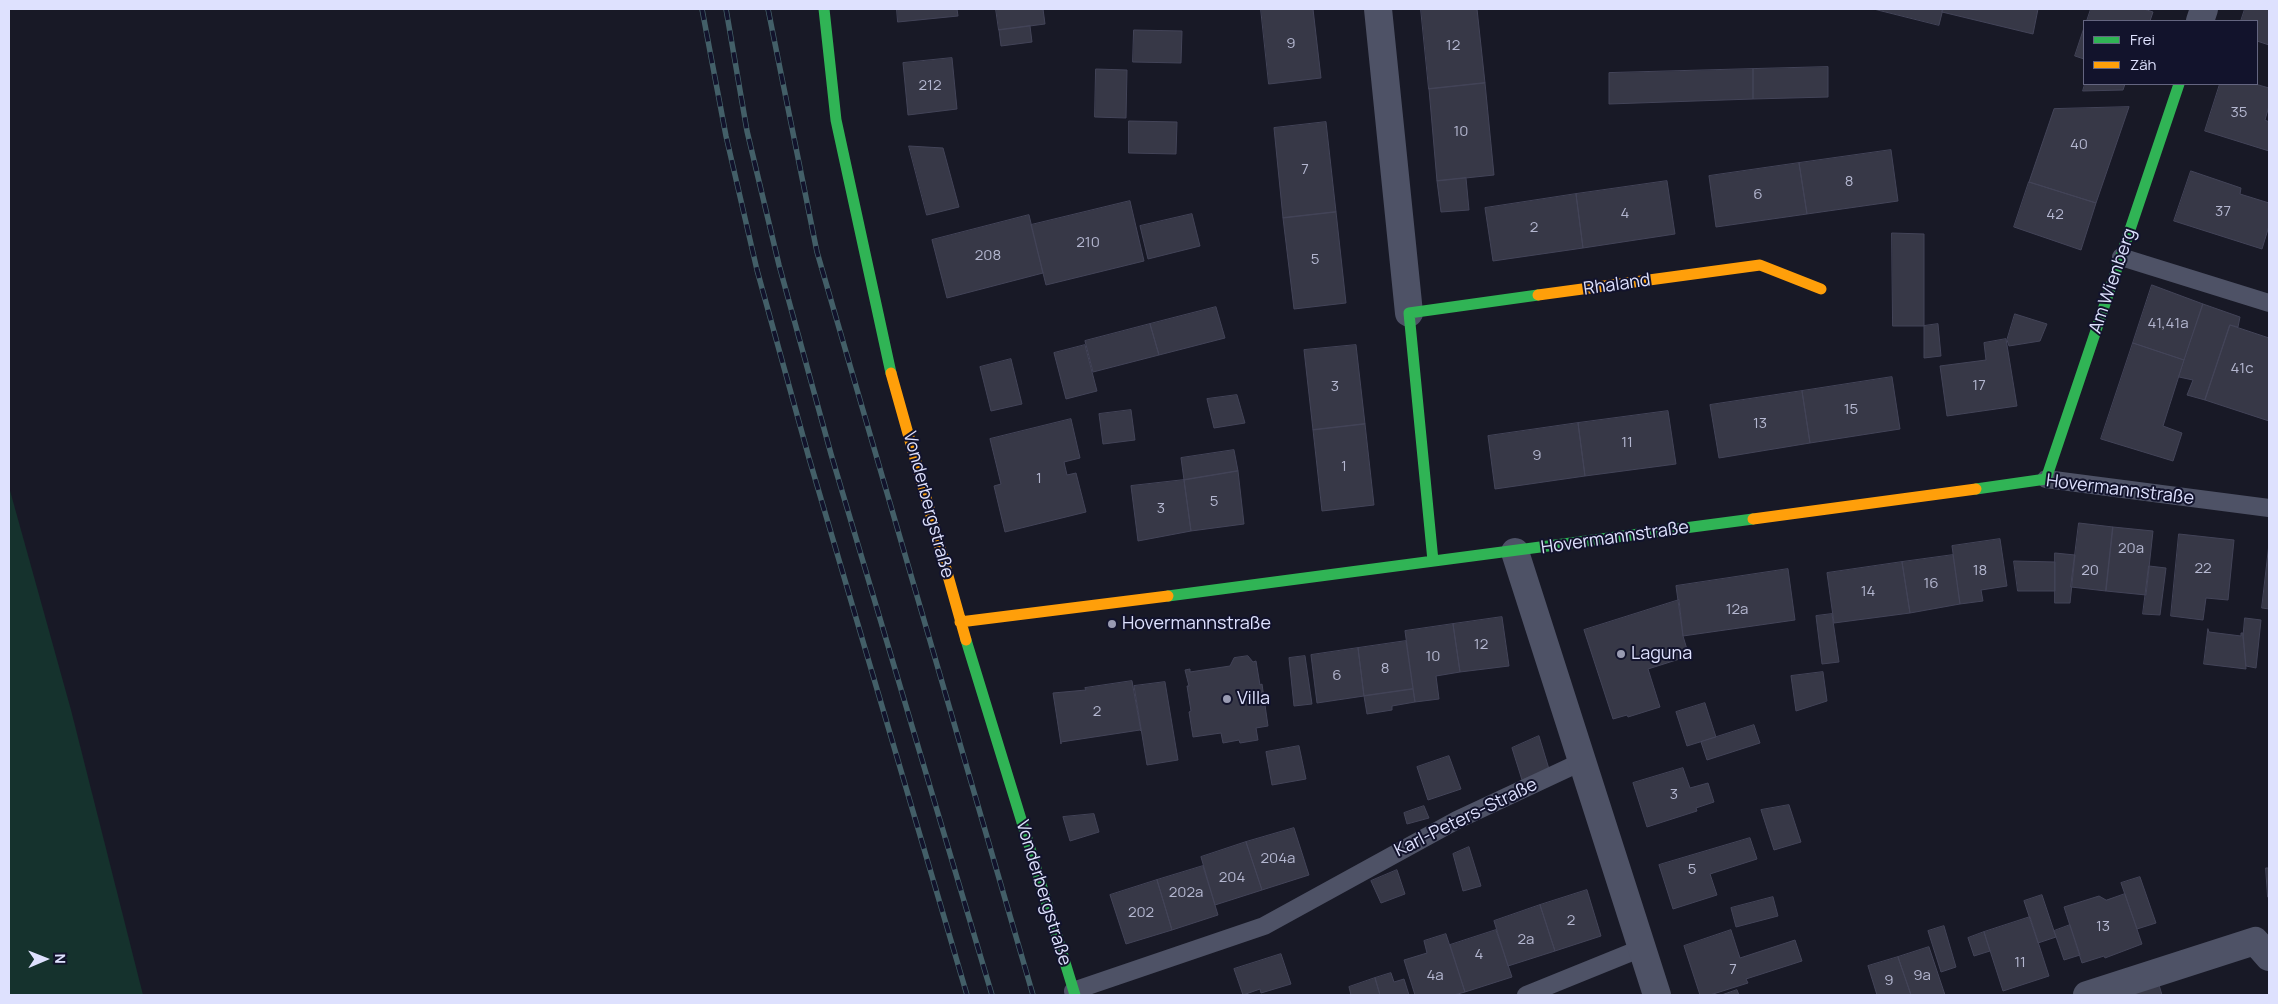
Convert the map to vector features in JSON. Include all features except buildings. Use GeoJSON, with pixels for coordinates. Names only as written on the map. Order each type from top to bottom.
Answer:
{"type":"FeatureCollection","features":[{"type":"Feature","properties":{"kind":"street","name":"Vonderbergstraße"},"geometry":{"type":"LineString","coordinates":[[824,9],[836,120],[891,372],[960,622],[1074,993]]}},
{"type":"Feature","properties":{"kind":"street"},"geometry":{"type":"LineString","coordinates":[[1378,9],[1433,562]]}},
{"type":"Feature","properties":{"kind":"street","name":"Am Wienberg"},"geometry":{"type":"LineString","coordinates":[[2046,479],[2179,85]]}},
{"type":"Feature","properties":{"kind":"street","name":"Rhaland"},"geometry":{"type":"LineString","coordinates":[[1409,313],[1760,265],[1822,289]]}},
{"type":"Feature","properties":{"kind":"street","name":"Hovermannstraße"},"geometry":{"type":"LineString","coordinates":[[960,622],[1515,552],[2046,479]]}},
{"type":"Feature","properties":{"kind":"street"},"geometry":{"type":"LineString","coordinates":[[1515,552],[1657,995]]}},
{"type":"Feature","properties":{"kind":"street"},"geometry":{"type":"LineString","coordinates":[[2087,995],[2255,941],[2269,957]]}},
{"type":"Feature","properties":{"kind":"lane"},"geometry":{"type":"LineString","coordinates":[[2121,257],[2269,303]]}},
{"type":"Feature","properties":{"kind":"lane","name":"Hovermannstraße"},"geometry":{"type":"LineString","coordinates":[[2046,479],[2269,508]]}},
{"type":"Feature","properties":{"kind":"lane","name":"Karl-Peters-Straße"},"geometry":{"type":"LineString","coordinates":[[1351,877],[1457,820],[1581,762]]}},
{"type":"Feature","properties":{"kind":"lane","name":"Vonderbergstraße"},"geometry":{"type":"LineString","coordinates":[[1074,993],[1264,926],[1351,877]]}},
{"type":"Feature","properties":{"kind":"lane"},"geometry":{"type":"LineString","coordinates":[[1526,995],[1642,948]]}},
{"type":"Feature","properties":{"kind":"green space"},"geometry":{"type":"Polygon","coordinates":[[[9,487],[71,710],[143,995],[9,995],[9,487]]]}},
{"type":"Feature","properties":{"kind":"railway"},"geometry":{"type":"LineString","coordinates":[[702,9],[726,136],[757,270],[809,458],[967,995]]}},
{"type":"Feature","properties":{"kind":"railway"},"geometry":{"type":"LineString","coordinates":[[726,9],[747,131],[779,265],[831,454],[992,995]]}},
{"type":"Feature","properties":{"kind":"railway"},"geometry":{"type":"LineString","coordinates":[[768,9],[817,252],[1033,995]]}},
{"type":"Feature","properties":{"kind":"traffic: fast"},"geometry":{"type":"LineString","coordinates":[[824,9],[836,120],[891,373]]}},
{"type":"Feature","properties":{"kind":"traffic: fast"},"geometry":{"type":"LineString","coordinates":[[1976,489],[2046,479],[2179,85]]}},
{"type":"Feature","properties":{"kind":"traffic: fast"},"geometry":{"type":"LineString","coordinates":[[1433,561],[1409,313],[1538,295]]}},
{"type":"Feature","properties":{"kind":"traffic: fast"},"geometry":{"type":"LineString","coordinates":[[1168,596],[1753,519]]}},
{"type":"Feature","properties":{"kind":"traffic: fast"},"geometry":{"type":"LineString","coordinates":[[966,640],[1075,995]]}},
{"type":"Feature","properties":{"kind":"traffic: slow"},"geometry":{"type":"LineString","coordinates":[[1538,295],[1760,265],[1821,289]]}},
{"type":"Feature","properties":{"kind":"traffic: slow"},"geometry":{"type":"LineString","coordinates":[[891,373],[966,640]]}},
{"type":"Feature","properties":{"kind":"traffic: slow"},"geometry":{"type":"LineString","coordinates":[[1753,519],[1976,489]]}},
{"type":"Feature","properties":{"kind":"traffic: slow"},"geometry":{"type":"LineString","coordinates":[[960,622],[1168,596]]}},
{"type":"Feature","properties":{"kind":"place","name":"Hovermannstraße"},"geometry":{"type":"Point","coordinates":[1112,624]}},
{"type":"Feature","properties":{"kind":"place","name":"Laguna"},"geometry":{"type":"Point","coordinates":[1621,654]}},
{"type":"Feature","properties":{"kind":"place","name":"Villa"},"geometry":{"type":"Point","coordinates":[1227,699]}}]}
